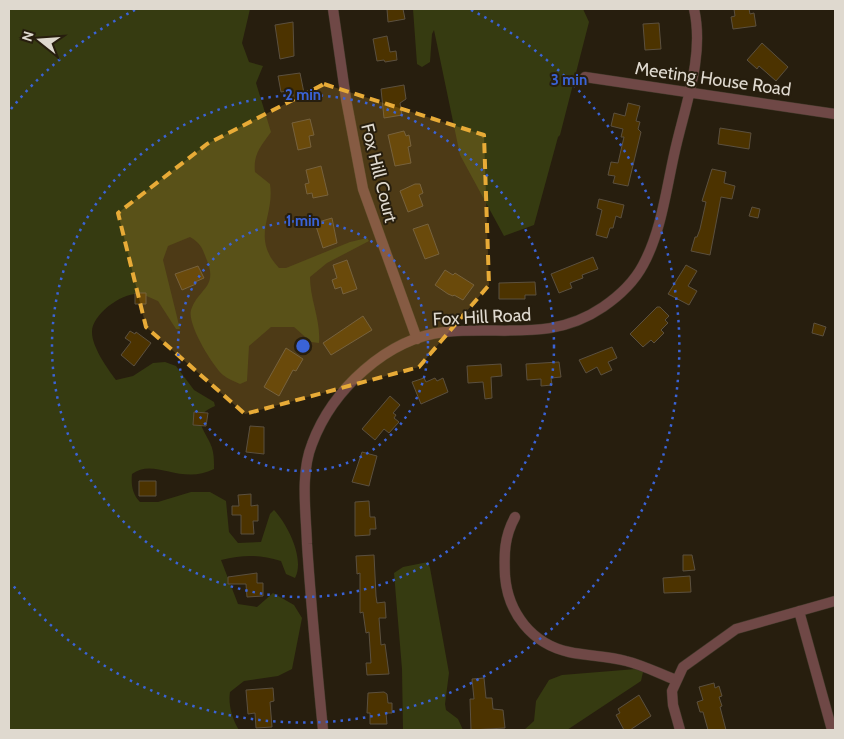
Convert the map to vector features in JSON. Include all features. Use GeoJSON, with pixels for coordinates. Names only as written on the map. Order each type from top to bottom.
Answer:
{"type":"FeatureCollection","features":[{"type":"Feature","properties":{"kind":"street","name":"Fox Hill Court"},"geometry":{"type":"LineString","coordinates":[[333,9],[350,124],[363,190],[417,339]]}},
{"type":"Feature","properties":{"kind":"street","name":"Fox Hill Road"},"geometry":{"type":"LineString","coordinates":[[323,730],[312,616],[306,513],[307,460],[311,445],[328,410],[349,384],[400,345],[444,332],[531,331],[564,327],[596,312],[614,300],[634,278],[648,253],[663,207],[690,93],[697,43],[694,9]]}},
{"type":"Feature","properties":{"kind":"street","name":"Meeting House Road"},"geometry":{"type":"LineString","coordinates":[[585,77],[835,114]]}},
{"type":"Feature","properties":{"kind":"street"},"geometry":{"type":"LineString","coordinates":[[515,517],[507,530],[504,545],[506,587],[510,602],[523,624],[535,636],[556,648],[628,661],[676,680]]}},
{"type":"Feature","properties":{"kind":"street"},"geometry":{"type":"LineString","coordinates":[[680,730],[673,705],[672,691],[683,667],[736,629],[835,601]]}},
{"type":"Feature","properties":{"kind":"street"},"geometry":{"type":"LineString","coordinates":[[799,611],[832,730]]}},
{"type":"Feature","properties":{"kind":"highlighted area"},"geometry":{"type":"Polygon","coordinates":[[[324,84],[484,135],[489,285],[419,367],[245,414],[146,327],[118,213],[207,144],[324,84]]]}},
{"type":"Feature","properties":{"kind":"green space"},"geometry":{"type":"Polygon","coordinates":[[[9,9],[250,9],[242,43],[249,62],[263,66],[256,83],[271,132],[258,150],[255,160],[255,172],[270,184],[271,196],[265,236],[270,257],[279,268],[286,268],[350,242],[367,238],[369,241],[327,263],[310,277],[319,343],[311,342],[294,327],[271,327],[249,346],[247,381],[240,384],[218,370],[196,334],[191,310],[194,302],[209,282],[210,276],[202,248],[190,237],[168,246],[163,260],[180,329],[176,329],[158,301],[140,294],[133,294],[117,300],[97,318],[93,325],[94,344],[108,370],[116,380],[133,376],[153,363],[165,362],[176,366],[194,390],[214,402],[215,406],[206,411],[200,421],[211,445],[214,469],[190,475],[149,468],[140,470],[132,474],[132,485],[137,499],[140,502],[158,502],[191,492],[210,492],[226,501],[229,532],[238,543],[261,542],[270,514],[274,510],[285,524],[294,542],[298,561],[298,570],[295,578],[286,574],[281,561],[265,557],[236,557],[221,560],[238,604],[257,607],[273,593],[294,605],[302,618],[292,669],[278,676],[244,681],[230,692],[231,711],[239,730],[9,730],[9,9]]]}},
{"type":"Feature","properties":{"kind":"green space"},"geometry":{"type":"Polygon","coordinates":[[[413,9],[583,9],[589,22],[560,135],[534,225],[504,236],[460,155],[434,30],[430,62],[422,67],[417,64],[413,9]]]}},
{"type":"Feature","properties":{"kind":"green space"},"geometry":{"type":"Polygon","coordinates":[[[428,562],[449,673],[446,710],[458,719],[463,730],[403,730],[402,669],[394,573],[403,567],[428,562]]]}},
{"type":"Feature","properties":{"kind":"green space"},"geometry":{"type":"Polygon","coordinates":[[[636,669],[643,672],[641,681],[567,730],[524,730],[534,721],[536,701],[549,680],[562,675],[636,669]]]}},
{"type":"Feature","properties":{"kind":"building"},"geometry":{"type":"Polygon","coordinates":[[[387,9],[403,9],[405,19],[388,22],[387,9]]]}},
{"type":"Feature","properties":{"kind":"building"},"geometry":{"type":"Polygon","coordinates":[[[734,9],[749,9],[750,14],[754,13],[756,26],[733,29],[731,17],[735,16],[734,9]]]}},
{"type":"Feature","properties":{"kind":"building"},"geometry":{"type":"Polygon","coordinates":[[[293,22],[294,56],[280,59],[275,25],[293,22]]]}},
{"type":"Feature","properties":{"kind":"building"},"geometry":{"type":"Polygon","coordinates":[[[659,23],[661,49],[645,50],[643,24],[659,23]]]}},
{"type":"Feature","properties":{"kind":"building"},"geometry":{"type":"Polygon","coordinates":[[[387,36],[390,52],[396,51],[397,60],[377,61],[373,39],[387,36]]]}},
{"type":"Feature","properties":{"kind":"building"},"geometry":{"type":"Polygon","coordinates":[[[762,43],[788,67],[776,81],[759,66],[757,69],[747,60],[762,43]]]}},
{"type":"Feature","properties":{"kind":"building"},"geometry":{"type":"Polygon","coordinates":[[[300,73],[305,98],[289,101],[287,91],[281,92],[278,76],[300,73]]]}},
{"type":"Feature","properties":{"kind":"building"},"geometry":{"type":"Polygon","coordinates":[[[404,85],[406,99],[400,103],[402,115],[384,118],[381,89],[404,85]]]}},
{"type":"Feature","properties":{"kind":"building"},"geometry":{"type":"Polygon","coordinates":[[[628,103],[640,106],[636,121],[640,122],[638,129],[641,132],[628,186],[613,183],[615,176],[608,175],[611,162],[618,163],[624,137],[621,137],[623,129],[611,126],[614,113],[625,116],[628,103]]]}},
{"type":"Feature","properties":{"kind":"building"},"geometry":{"type":"Polygon","coordinates":[[[310,119],[314,135],[309,136],[311,147],[298,150],[292,123],[310,119]]]}},
{"type":"Feature","properties":{"kind":"building"},"geometry":{"type":"Polygon","coordinates":[[[720,128],[751,133],[749,149],[718,144],[720,128]]]}},
{"type":"Feature","properties":{"kind":"building"},"geometry":{"type":"Polygon","coordinates":[[[404,131],[406,136],[409,135],[411,146],[408,147],[411,163],[395,166],[388,135],[404,131]]]}},
{"type":"Feature","properties":{"kind":"building"},"geometry":{"type":"Polygon","coordinates":[[[321,166],[328,195],[313,198],[312,193],[307,194],[305,184],[309,183],[306,170],[321,166]]]}},
{"type":"Feature","properties":{"kind":"building"},"geometry":{"type":"Polygon","coordinates":[[[712,169],[726,172],[724,183],[735,186],[732,199],[721,197],[710,255],[691,251],[695,237],[697,237],[700,229],[706,202],[702,201],[712,169]]]}},
{"type":"Feature","properties":{"kind":"building"},"geometry":{"type":"Polygon","coordinates":[[[415,184],[420,184],[423,193],[419,195],[423,206],[408,212],[400,191],[415,184]]]}},
{"type":"Feature","properties":{"kind":"building"},"geometry":{"type":"Polygon","coordinates":[[[599,199],[624,205],[621,218],[616,216],[613,228],[610,228],[607,238],[596,235],[602,210],[597,208],[599,199]]]}},
{"type":"Feature","properties":{"kind":"building"},"geometry":{"type":"Polygon","coordinates":[[[752,207],[760,209],[758,218],[749,216],[752,207]]]}},
{"type":"Feature","properties":{"kind":"building"},"geometry":{"type":"Polygon","coordinates":[[[332,218],[337,243],[323,248],[315,223],[332,218]]]}},
{"type":"Feature","properties":{"kind":"building"},"geometry":{"type":"Polygon","coordinates":[[[428,224],[439,254],[425,259],[413,229],[428,224]]]}},
{"type":"Feature","properties":{"kind":"building"},"geometry":{"type":"Polygon","coordinates":[[[593,257],[598,269],[582,275],[583,278],[570,283],[572,288],[559,293],[551,274],[593,257]]]}},
{"type":"Feature","properties":{"kind":"building"},"geometry":{"type":"Polygon","coordinates":[[[347,260],[357,289],[343,294],[341,287],[335,289],[332,280],[337,278],[333,265],[347,260]]]}},
{"type":"Feature","properties":{"kind":"building"},"geometry":{"type":"Polygon","coordinates":[[[686,265],[697,271],[688,286],[697,291],[689,305],[668,294],[686,265]]]}},
{"type":"Feature","properties":{"kind":"building"},"geometry":{"type":"Polygon","coordinates":[[[198,266],[204,278],[182,290],[175,274],[198,266]]]}},
{"type":"Feature","properties":{"kind":"building"},"geometry":{"type":"Polygon","coordinates":[[[445,270],[453,275],[455,273],[474,285],[463,300],[448,294],[435,285],[445,270]]]}},
{"type":"Feature","properties":{"kind":"building"},"geometry":{"type":"Polygon","coordinates":[[[535,282],[536,295],[525,295],[525,299],[499,299],[499,283],[535,282]]]}},
{"type":"Feature","properties":{"kind":"building"},"geometry":{"type":"Polygon","coordinates":[[[135,293],[146,293],[146,304],[135,304],[135,293]]]}},
{"type":"Feature","properties":{"kind":"building"},"geometry":{"type":"Polygon","coordinates":[[[657,307],[660,307],[669,316],[665,320],[668,323],[661,330],[664,333],[654,343],[651,340],[643,347],[630,334],[657,307]]]}},
{"type":"Feature","properties":{"kind":"building"},"geometry":{"type":"Polygon","coordinates":[[[363,316],[372,330],[331,355],[323,343],[363,316]]]}},
{"type":"Feature","properties":{"kind":"building"},"geometry":{"type":"Polygon","coordinates":[[[814,323],[826,327],[823,336],[812,333],[814,323]]]}},
{"type":"Feature","properties":{"kind":"building"},"geometry":{"type":"Polygon","coordinates":[[[130,331],[135,334],[136,332],[151,343],[134,366],[121,355],[131,342],[125,338],[130,331]]]}},
{"type":"Feature","properties":{"kind":"building"},"geometry":{"type":"Polygon","coordinates":[[[612,347],[617,358],[608,362],[612,370],[601,375],[597,367],[586,373],[579,360],[612,347]]]}},
{"type":"Feature","properties":{"kind":"building"},"geometry":{"type":"Polygon","coordinates":[[[286,348],[303,359],[296,371],[293,370],[279,396],[264,387],[286,348]]]}},
{"type":"Feature","properties":{"kind":"building"},"geometry":{"type":"Polygon","coordinates":[[[559,362],[561,377],[551,378],[552,385],[541,386],[541,379],[527,380],[526,364],[559,362]]]}},
{"type":"Feature","properties":{"kind":"building"},"geometry":{"type":"Polygon","coordinates":[[[501,364],[502,376],[491,377],[492,398],[485,399],[483,382],[468,383],[467,366],[501,364]]]}},
{"type":"Feature","properties":{"kind":"building"},"geometry":{"type":"Polygon","coordinates":[[[424,378],[426,382],[435,378],[437,381],[443,378],[448,392],[421,404],[412,382],[424,378]]]}},
{"type":"Feature","properties":{"kind":"building"},"geometry":{"type":"Polygon","coordinates":[[[390,396],[400,405],[393,413],[396,415],[394,418],[399,422],[389,433],[384,429],[375,440],[362,429],[390,396]]]}},
{"type":"Feature","properties":{"kind":"building"},"geometry":{"type":"Polygon","coordinates":[[[194,412],[208,413],[206,426],[193,425],[194,412]]]}},
{"type":"Feature","properties":{"kind":"building"},"geometry":{"type":"Polygon","coordinates":[[[250,426],[264,427],[264,454],[246,452],[250,426]]]}},
{"type":"Feature","properties":{"kind":"building"},"geometry":{"type":"Polygon","coordinates":[[[362,452],[377,456],[369,486],[352,482],[362,452]]]}},
{"type":"Feature","properties":{"kind":"building"},"geometry":{"type":"Polygon","coordinates":[[[139,481],[156,481],[156,496],[139,496],[139,481]]]}},
{"type":"Feature","properties":{"kind":"building"},"geometry":{"type":"Polygon","coordinates":[[[251,494],[251,506],[258,505],[258,521],[253,521],[254,534],[241,534],[241,515],[232,515],[232,506],[239,506],[238,495],[251,494]]]}},
{"type":"Feature","properties":{"kind":"building"},"geometry":{"type":"Polygon","coordinates":[[[369,501],[370,517],[375,517],[376,529],[370,529],[370,535],[355,536],[355,502],[369,501]]]}},
{"type":"Feature","properties":{"kind":"building"},"geometry":{"type":"Polygon","coordinates":[[[374,555],[377,603],[385,602],[386,618],[379,618],[381,645],[385,644],[389,674],[367,675],[366,663],[371,663],[369,632],[366,633],[363,612],[360,613],[360,573],[357,574],[356,556],[374,555]]]}},
{"type":"Feature","properties":{"kind":"building"},"geometry":{"type":"Polygon","coordinates":[[[683,555],[692,555],[695,570],[683,571],[683,555]]]}},
{"type":"Feature","properties":{"kind":"building"},"geometry":{"type":"Polygon","coordinates":[[[257,573],[257,583],[263,583],[263,596],[247,597],[246,584],[228,584],[228,577],[257,573]]]}},
{"type":"Feature","properties":{"kind":"building"},"geometry":{"type":"Polygon","coordinates":[[[690,576],[691,592],[664,593],[663,578],[690,576]]]}},
{"type":"Feature","properties":{"kind":"building"},"geometry":{"type":"Polygon","coordinates":[[[484,678],[486,698],[492,698],[493,709],[503,710],[505,728],[471,730],[470,699],[474,699],[472,679],[484,678]]]}},
{"type":"Feature","properties":{"kind":"building"},"geometry":{"type":"Polygon","coordinates":[[[714,683],[715,688],[719,686],[722,696],[719,697],[722,706],[720,707],[726,730],[708,730],[703,712],[700,712],[697,702],[703,700],[699,687],[714,683]]]}},
{"type":"Feature","properties":{"kind":"building"},"geometry":{"type":"Polygon","coordinates":[[[273,688],[274,701],[270,702],[272,727],[256,728],[255,713],[248,714],[246,690],[273,688]]]}},
{"type":"Feature","properties":{"kind":"building"},"geometry":{"type":"Polygon","coordinates":[[[384,692],[387,694],[388,703],[392,703],[392,713],[386,713],[387,724],[370,724],[370,713],[367,713],[368,693],[384,692]]]}},
{"type":"Feature","properties":{"kind":"building"},"geometry":{"type":"Polygon","coordinates":[[[639,695],[651,716],[630,730],[624,730],[616,715],[620,713],[618,709],[639,695]]]}}]}
